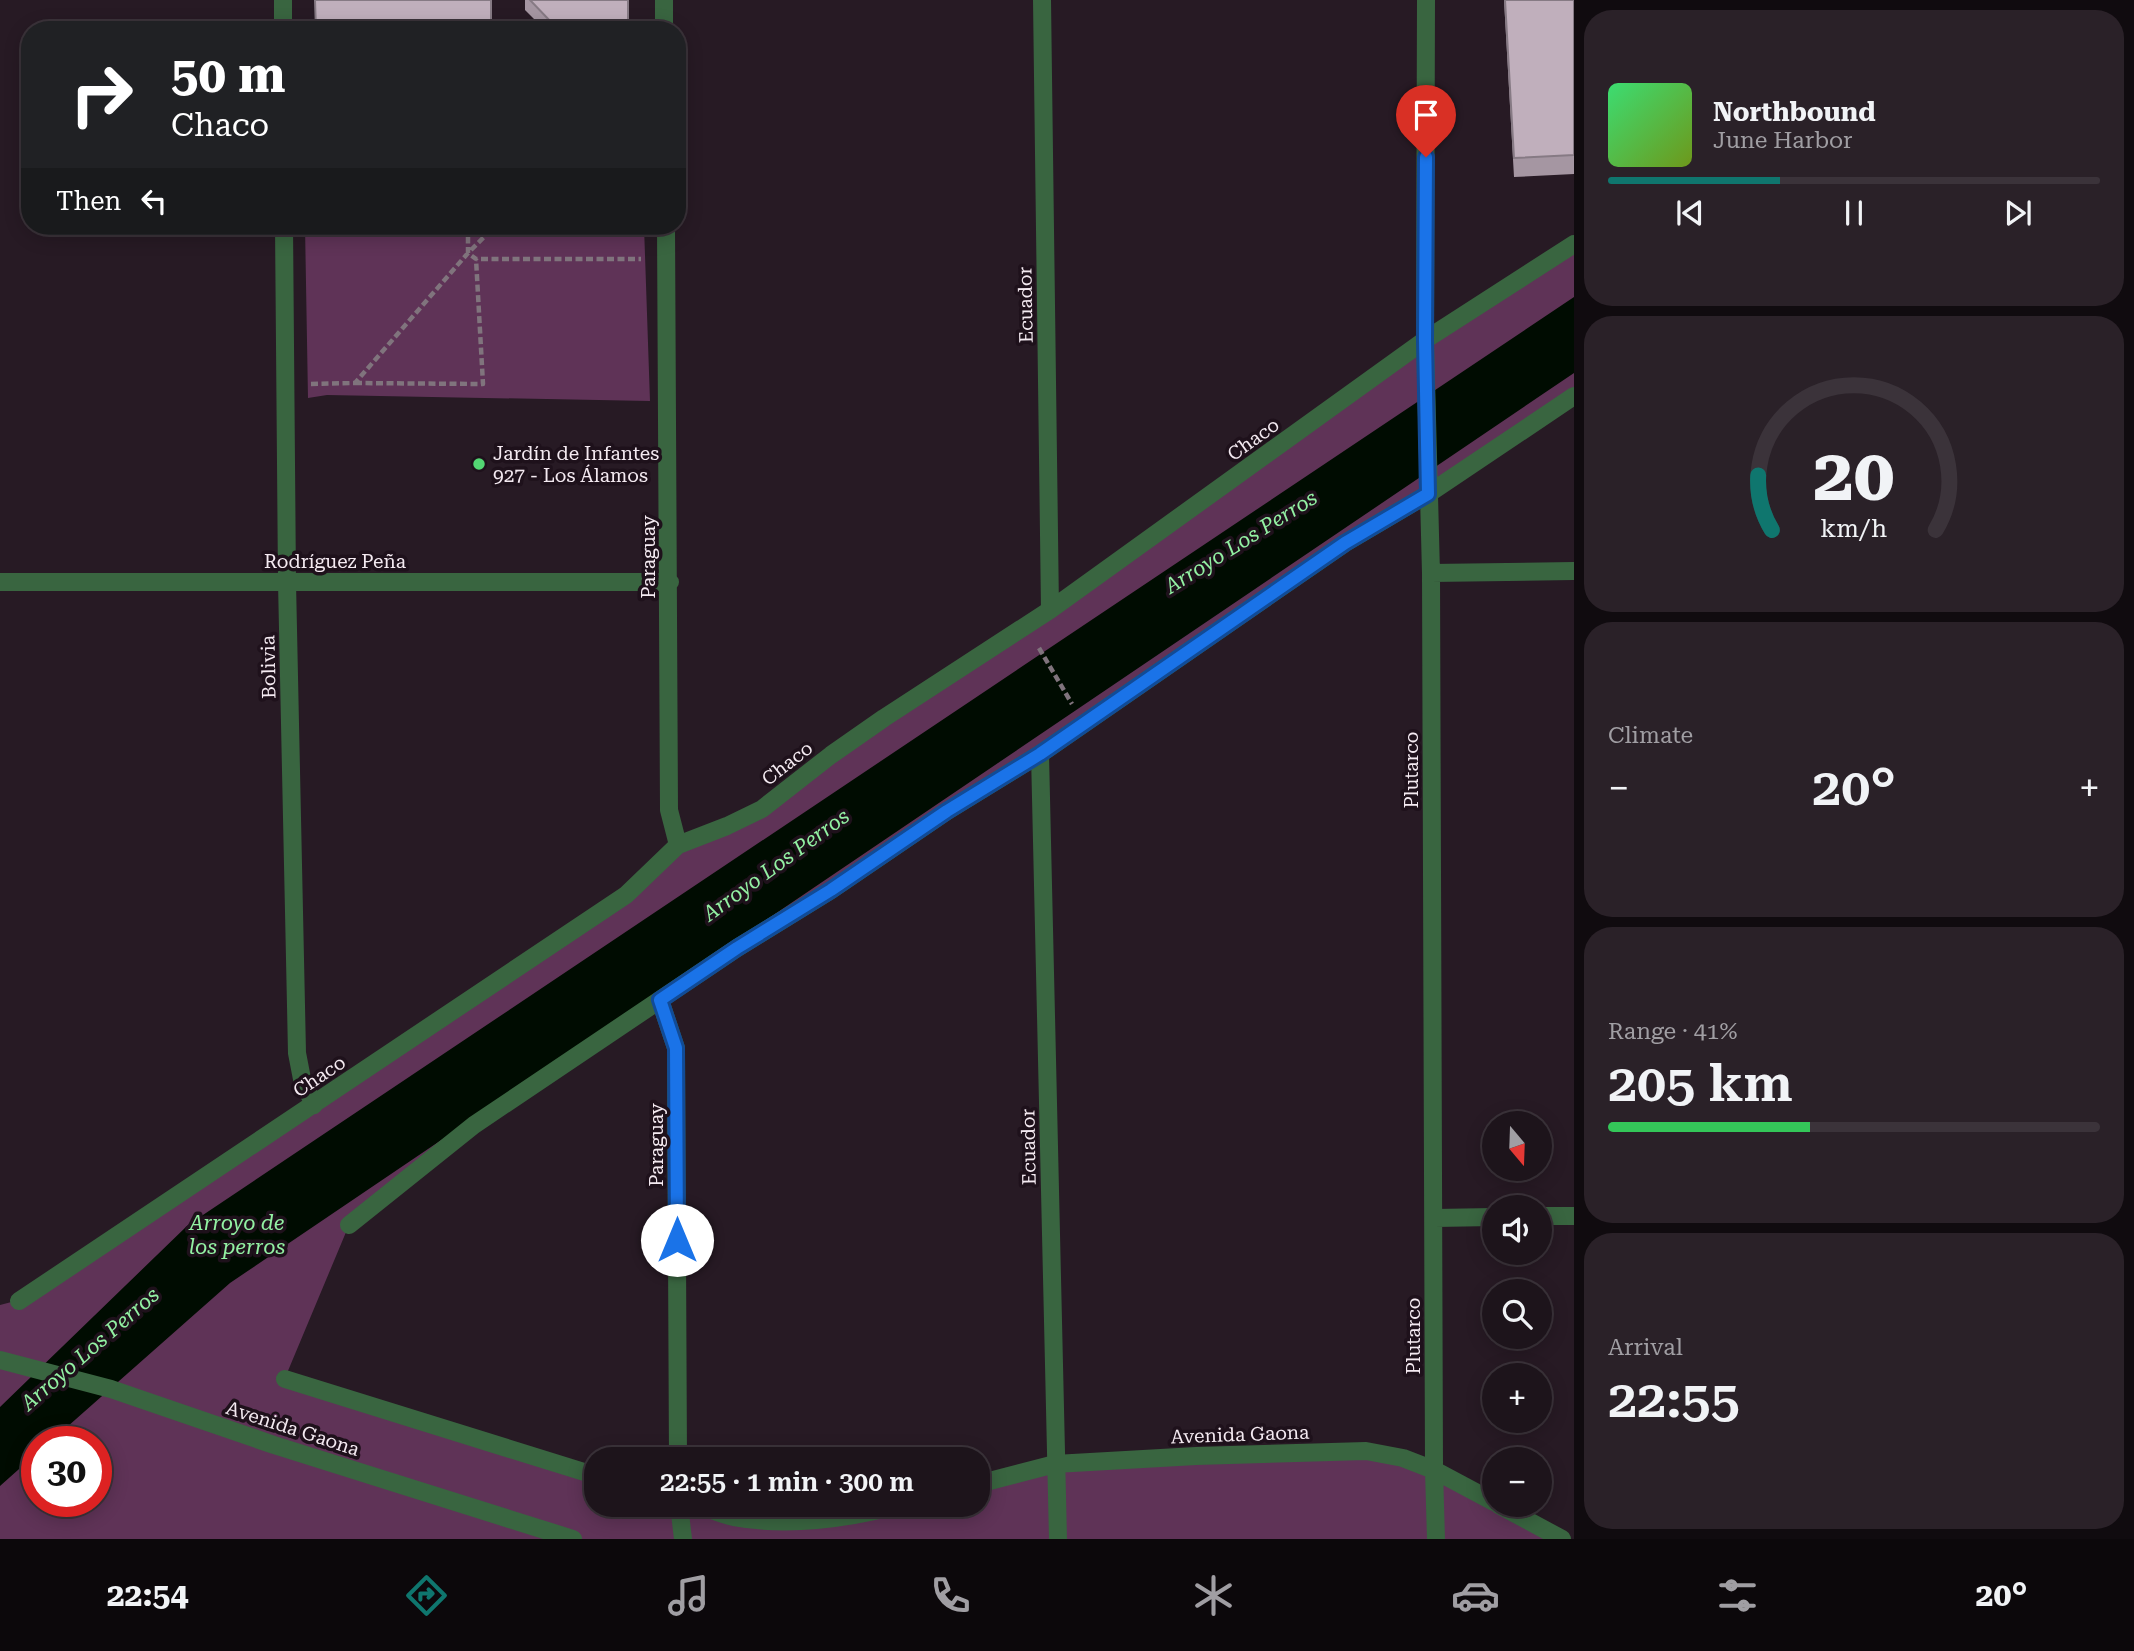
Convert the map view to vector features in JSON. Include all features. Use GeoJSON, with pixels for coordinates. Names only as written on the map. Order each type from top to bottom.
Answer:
{"type":"FeatureCollection","features":[{"type":"Feature","properties":{"kind":"street"},"geometry":{"type":"LineString","coordinates":[[283,0],[283,21]]}},
{"type":"Feature","properties":{"kind":"street"},"geometry":{"type":"LineString","coordinates":[[664,0],[664,21]]}},
{"type":"Feature","properties":{"kind":"street","name":"Ecuador"},"geometry":{"type":"LineString","coordinates":[[1042,0],[1050,610]]}},
{"type":"Feature","properties":{"kind":"street","name":"Plutarco"},"geometry":{"type":"LineString","coordinates":[[1426,0],[1425,340],[1431,573],[1436,1539]]}},
{"type":"Feature","properties":{"kind":"street","name":"Bolivia"},"geometry":{"type":"LineString","coordinates":[[284,235],[287,582],[298,1053],[302,1079],[314,1105]]}},
{"type":"Feature","properties":{"kind":"street","name":"Paraguay"},"geometry":{"type":"LineString","coordinates":[[666,235],[669,810],[678,845]]}},
{"type":"Feature","properties":{"kind":"street","name":"Chaco"},"geometry":{"type":"LineString","coordinates":[[19,1301],[626,895],[678,845],[727,827],[762,808],[884,718],[1050,610],[1425,340],[1574,244]]}},
{"type":"Feature","properties":{"kind":"street"},"geometry":{"type":"LineString","coordinates":[[349,1226],[474,1125],[737,948],[831,890],[947,811],[1040,754],[1345,543],[1428,494],[1574,396]]}},
{"type":"Feature","properties":{"kind":"street"},"geometry":{"type":"LineString","coordinates":[[1431,573],[1574,571]]}},
{"type":"Feature","properties":{"kind":"street","name":"Rodríguez Peña"},"geometry":{"type":"LineString","coordinates":[[0,582],[670,582]]}},
{"type":"Feature","properties":{"kind":"street","name":"Ecuador"},"geometry":{"type":"LineString","coordinates":[[1040,754],[1058,1539]]}},
{"type":"Feature","properties":{"kind":"street","name":"Paraguay"},"geometry":{"type":"LineString","coordinates":[[660,1000],[676,1048],[678,1447]]}},
{"type":"Feature","properties":{"kind":"street"},"geometry":{"type":"LineString","coordinates":[[1552,1216],[1574,1216]]}},
{"type":"Feature","properties":{"kind":"street"},"geometry":{"type":"LineString","coordinates":[[1434,1217],[1482,1217]]}},
{"type":"Feature","properties":{"kind":"street","name":"Avenida Gaona"},"geometry":{"type":"LineString","coordinates":[[0,1360],[111,1389],[274,1445],[573,1539]]}},
{"type":"Feature","properties":{"kind":"street"},"geometry":{"type":"LineString","coordinates":[[285,1379],[584,1472]]}},
{"type":"Feature","properties":{"kind":"street","name":"Avenida Gaona"},"geometry":{"type":"LineString","coordinates":[[990,1481],[1055,1464],[1196,1456],[1366,1451],[1404,1458],[1434,1469],[1482,1496]]}},
{"type":"Feature","properties":{"kind":"street"},"geometry":{"type":"LineString","coordinates":[[681,1517],[684,1539]]}},
{"type":"Feature","properties":{"kind":"street"},"geometry":{"type":"LineString","coordinates":[[732,1517],[789,1523],[834,1517]]}},
{"type":"Feature","properties":{"kind":"street"},"geometry":{"type":"LineString","coordinates":[[1521,1517],[1562,1539]]}},
{"type":"Feature","properties":{"kind":"path"},"geometry":{"type":"LineString","coordinates":[[468,235],[468,253]]}},
{"type":"Feature","properties":{"kind":"path"},"geometry":{"type":"LineString","coordinates":[[355,383],[486,235]]}},
{"type":"Feature","properties":{"kind":"path"},"geometry":{"type":"LineString","coordinates":[[468,253],[476,259],[667,259]]}},
{"type":"Feature","properties":{"kind":"path"},"geometry":{"type":"LineString","coordinates":[[285,384],[483,384],[476,259]]}},
{"type":"Feature","properties":{"kind":"path"},"geometry":{"type":"LineString","coordinates":[[1040,649],[1055,678]]}},
{"type":"Feature","properties":{"kind":"shaded area"},"geometry":{"type":"Polygon","coordinates":[[[305,235],[644,235],[650,401],[327,395],[308,398],[305,235]]]}},
{"type":"Feature","properties":{"kind":"shaded area"},"geometry":{"type":"Polygon","coordinates":[[[1574,244],[1574,396],[474,1125],[349,1225],[285,1378],[584,1472],[584,1517],[759,1517],[789,1523],[826,1517],[990,1517],[990,1481],[1055,1464],[1403,1458],[1482,1498],[1482,1517],[1519,1517],[1562,1539],[0,1539],[0,1305],[19,1300],[626,895],[678,845],[727,826],[1574,244]]]}},
{"type":"Feature","properties":{"kind":"water","name":"Arroyo de los perros"},"geometry":{"type":"Polygon","coordinates":[[[1574,297],[1574,373],[230,1283],[68,1426],[21,1426],[21,1467],[0,1486],[0,1407],[188,1225],[1574,297]]]}},
{"type":"Feature","properties":{"kind":"building"},"geometry":{"type":"Polygon","coordinates":[[[315,0],[491,0],[491,21],[316,21],[315,0]]]}},
{"type":"Feature","properties":{"kind":"building"},"geometry":{"type":"Polygon","coordinates":[[[530,0],[628,0],[628,21],[550,21],[530,0]]]}},
{"type":"Feature","properties":{"kind":"building"},"geometry":{"type":"Polygon","coordinates":[[[1505,0],[1574,0],[1574,155],[1514,158],[1505,0]]]}},
{"type":"Feature","properties":{"kind":"place","name":"Jardín de Infantes 927 - Los Álamos"},"geometry":{"type":"Point","coordinates":[479,464]}},
{"type":"Feature","properties":{"kind":"route"},"geometry":{"type":"LineString","coordinates":[[677,1240],[676,1048],[660,1000],[831,890],[947,811],[1040,754],[1345,543],[1428,494],[1426,157]]}},
{"type":"Feature","properties":{"kind":"water label","name":"Arroyo Los Perros"},"geometry":{"type":"Point","coordinates":[1241,542]}},
{"type":"Feature","properties":{"kind":"water label","name":"Arroyo Los Perros"},"geometry":{"type":"Point","coordinates":[776,865]}},
{"type":"Feature","properties":{"kind":"water label","name":"Arroyo Los Perros"},"geometry":{"type":"Point","coordinates":[90,1349]}}]}
